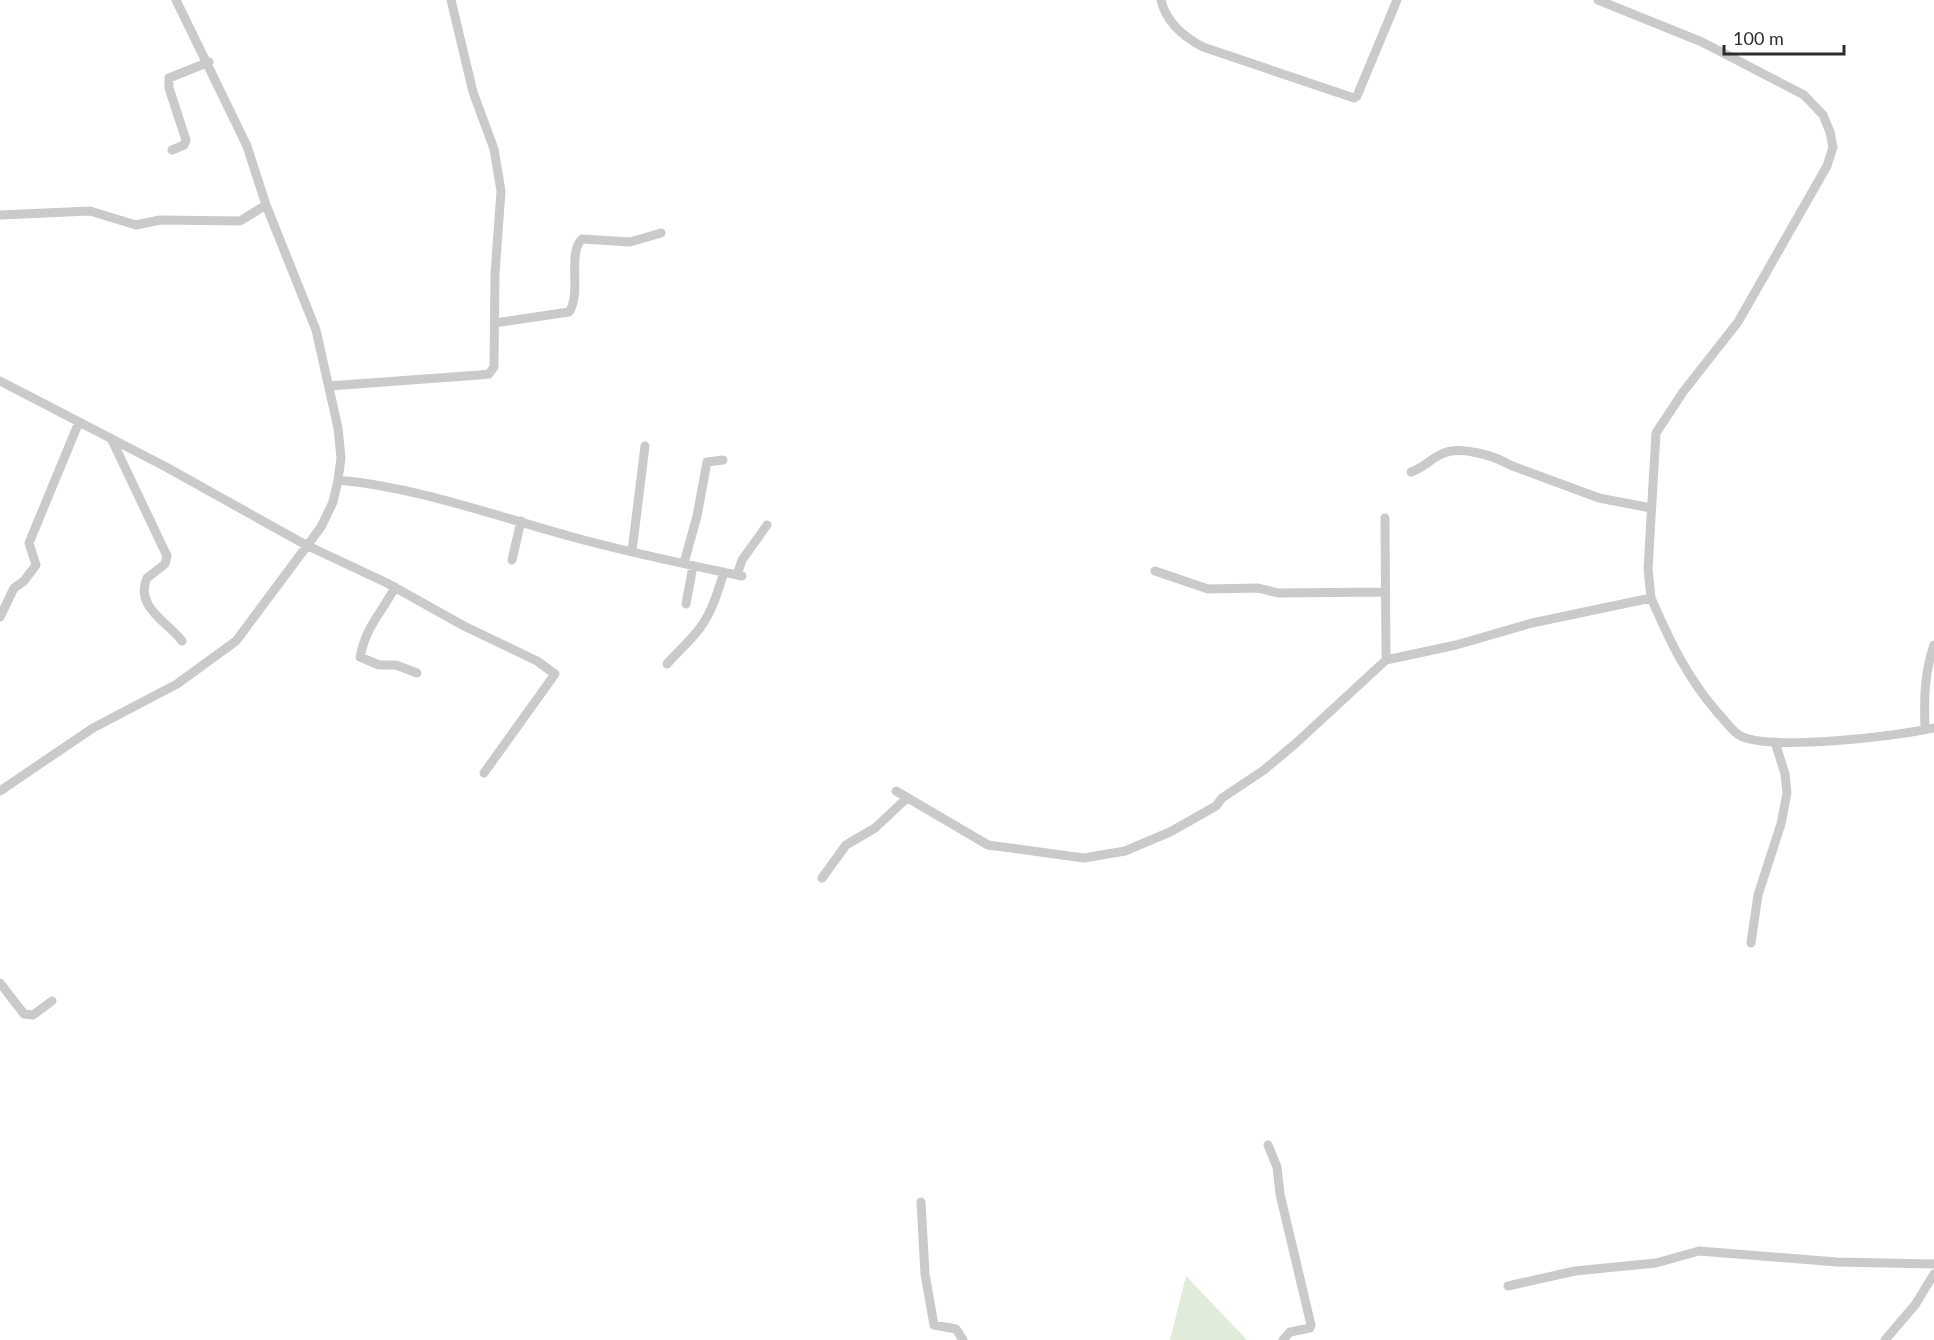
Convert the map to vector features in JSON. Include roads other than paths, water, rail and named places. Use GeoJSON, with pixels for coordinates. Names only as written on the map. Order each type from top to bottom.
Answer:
{"type":"FeatureCollection","features":[{"type":"Feature","properties":{"kind":"street"},"geometry":{"type":"LineString","coordinates":[[329,387],[489,374],[494,367],[495,274],[501,191],[494,149],[473,92],[451,0]]}},
{"type":"Feature","properties":{"kind":"street"},"geometry":{"type":"LineString","coordinates":[[1161,0],[1175,26],[1186,38],[1203,47],[1354,98],[1357,96],[1397,0]]}},
{"type":"Feature","properties":{"kind":"street"},"geometry":{"type":"LineString","coordinates":[[1598,0],[1702,42],[1804,95],[1823,115],[1833,147],[1823,173],[1738,322],[1683,392],[1656,433],[1648,569],[1651,598],[1675,652],[1694,684],[1740,735],[1775,742],[1839,741],[1930,729],[1924,696],[1927,664],[1934,645]]}},
{"type":"Feature","properties":{"kind":"street"},"geometry":{"type":"LineString","coordinates":[[0,791],[93,728],[177,684],[236,641],[321,527],[333,502],[340,458],[338,428],[316,330],[267,205],[247,146],[180,2]]}},
{"type":"Feature","properties":{"kind":"street"},"geometry":{"type":"LineString","coordinates":[[172,150],[184,146],[186,140],[169,88],[169,78],[209,62]]}},
{"type":"Feature","properties":{"kind":"street"},"geometry":{"type":"LineString","coordinates":[[0,215],[90,211],[136,225],[160,220],[240,221],[267,205]]}},
{"type":"Feature","properties":{"kind":"street"},"geometry":{"type":"LineString","coordinates":[[495,323],[569,312],[573,299],[577,247],[582,239],[630,242],[661,233]]}},
{"type":"Feature","properties":{"kind":"street"},"geometry":{"type":"LineString","coordinates":[[0,381],[111,438],[306,545],[395,587],[464,626],[537,661],[555,674],[484,773]]}},
{"type":"Feature","properties":{"kind":"street"},"geometry":{"type":"LineString","coordinates":[[0,617],[14,588],[24,581],[36,565],[29,543],[79,423]]}},
{"type":"Feature","properties":{"kind":"street"},"geometry":{"type":"LineString","coordinates":[[111,438],[167,555],[165,564],[144,583],[147,600],[159,621],[182,640]]}},
{"type":"Feature","properties":{"kind":"street"},"geometry":{"type":"LineString","coordinates":[[632,551],[645,446]]}},
{"type":"Feature","properties":{"kind":"street"},"geometry":{"type":"LineString","coordinates":[[1411,472],[1423,469],[1444,453],[1460,452],[1498,458],[1510,465],[1599,498],[1651,508]]}},
{"type":"Feature","properties":{"kind":"street"},"geometry":{"type":"LineString","coordinates":[[686,604],[689,564],[707,462],[723,460]]}},
{"type":"Feature","properties":{"kind":"street"},"geometry":{"type":"LineString","coordinates":[[338,480],[369,483],[521,521],[569,536],[740,576],[742,560],[767,525]]}},
{"type":"Feature","properties":{"kind":"street"},"geometry":{"type":"LineString","coordinates":[[1385,519],[1386,660]]}},
{"type":"Feature","properties":{"kind":"street"},"geometry":{"type":"LineString","coordinates":[[512,560],[521,521]]}},
{"type":"Feature","properties":{"kind":"street"},"geometry":{"type":"LineString","coordinates":[[1155,571],[1208,589],[1258,588],[1278,593],[1385,592]]}},
{"type":"Feature","properties":{"kind":"street"},"geometry":{"type":"LineString","coordinates":[[667,664],[683,644],[701,628],[710,611],[724,572]]}},
{"type":"Feature","properties":{"kind":"street"},"geometry":{"type":"LineString","coordinates":[[395,587],[385,606],[369,626],[360,657],[379,665],[396,665],[417,673]]}},
{"type":"Feature","properties":{"kind":"street"},"geometry":{"type":"LineString","coordinates":[[896,791],[988,845],[1084,858],[1125,851],[1170,832],[1216,806],[1222,798],[1264,770],[1295,744],[1386,660],[1456,645],[1532,623],[1651,598]]}},
{"type":"Feature","properties":{"kind":"street"},"geometry":{"type":"LineString","coordinates":[[1751,943],[1758,895],[1786,800],[1785,774],[1775,742]]}},
{"type":"Feature","properties":{"kind":"street"},"geometry":{"type":"LineString","coordinates":[[822,878],[846,845],[875,828],[907,798]]}},
{"type":"Feature","properties":{"kind":"street"},"geometry":{"type":"LineString","coordinates":[[0,982],[24,1014],[33,1015],[52,1001]]}},
{"type":"Feature","properties":{"kind":"street"},"geometry":{"type":"LineString","coordinates":[[1268,1145],[1277,1167],[1280,1194],[1311,1325],[1310,1328],[1290,1332],[1283,1340]]}},
{"type":"Feature","properties":{"kind":"street"},"geometry":{"type":"LineString","coordinates":[[921,1202],[925,1274],[934,1325],[956,1329],[963,1340]]}},
{"type":"Feature","properties":{"kind":"street"},"geometry":{"type":"LineString","coordinates":[[1508,1286],[1575,1272],[1656,1263],[1699,1251],[1837,1262],[1934,1264]]}},
{"type":"Feature","properties":{"kind":"street"},"geometry":{"type":"LineString","coordinates":[[1885,1340],[1915,1305],[1934,1274]]}}]}
